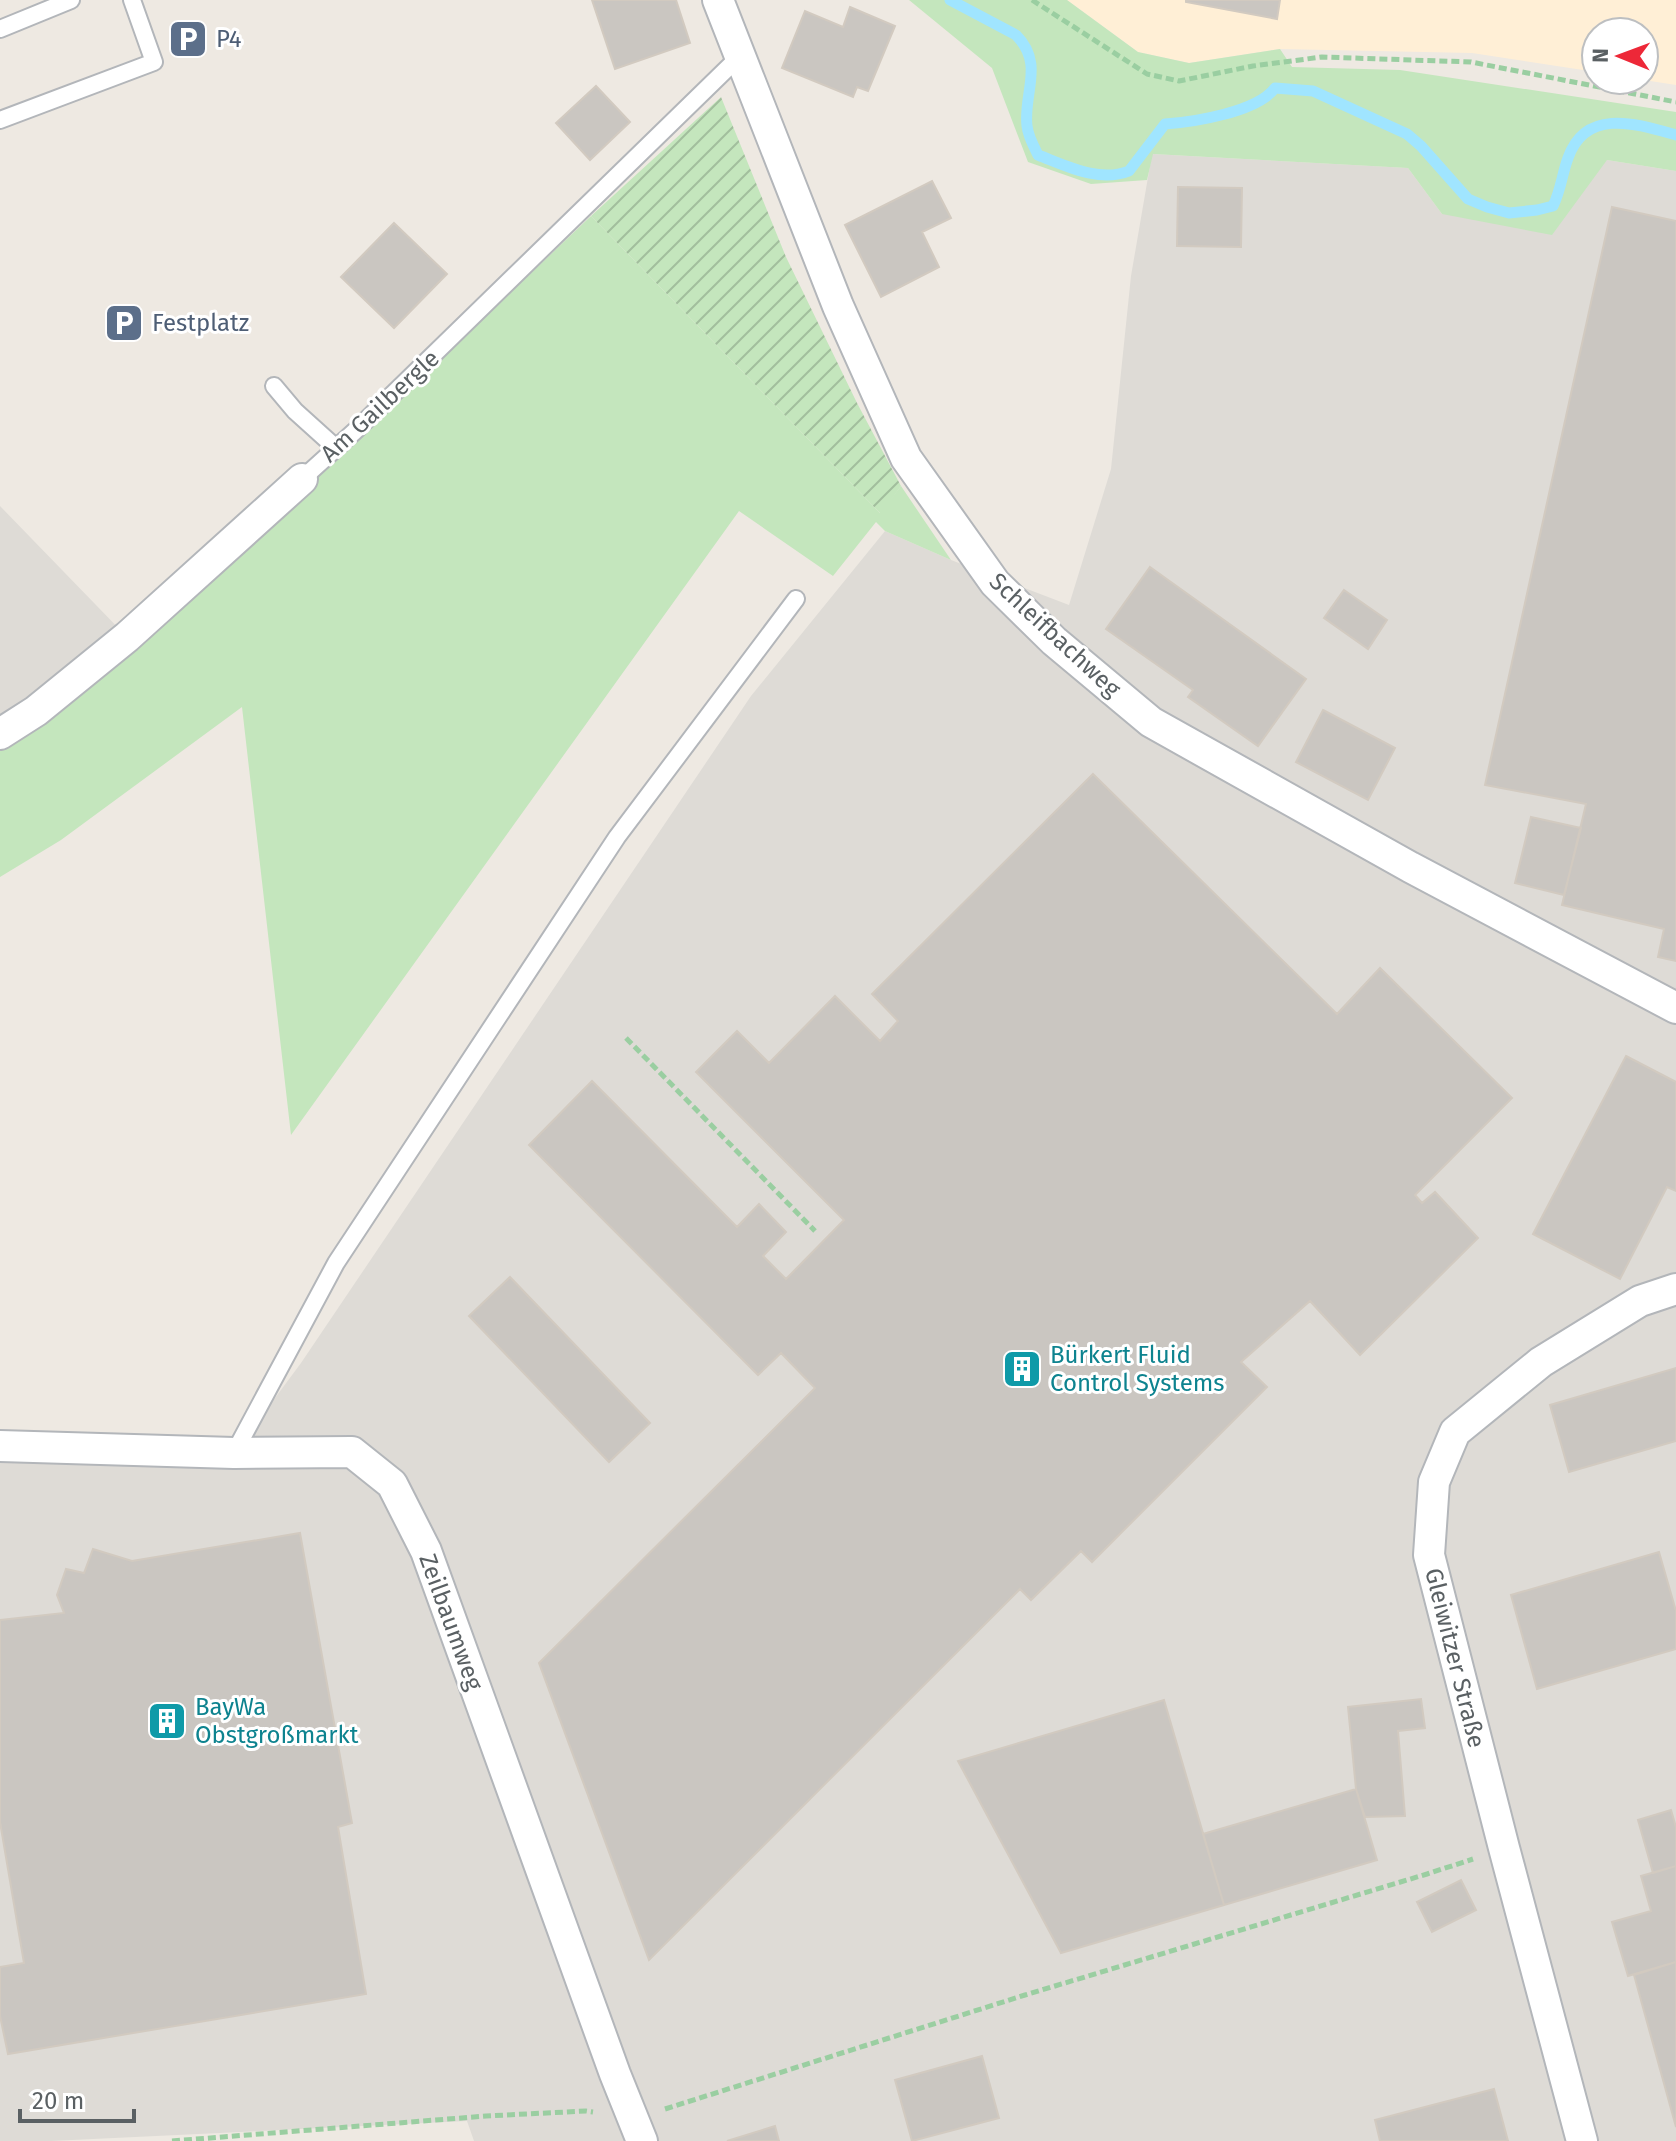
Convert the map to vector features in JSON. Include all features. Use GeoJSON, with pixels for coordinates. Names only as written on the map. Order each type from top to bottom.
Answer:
{"type":"FeatureCollection","features":[{"type":"Feature","properties":{"kind":"street","name":"Schleifbachweg"},"geometry":{"type":"LineString","coordinates":[[718,0],[838,306],[906,458],[995,583],[1054,641],[1151,722],[1410,867],[1676,1008]]}},
{"type":"Feature","properties":{"kind":"street","name":"Am Gailbergle"},"geometry":{"type":"LineString","coordinates":[[0,734],[36,711],[127,637],[302,479]]}},
{"type":"Feature","properties":{"kind":"street","name":"Gleiwitzer Straße"},"geometry":{"type":"LineString","coordinates":[[1582,2141],[1429,1555],[1434,1482],[1455,1432],[1541,1362],[1640,1301],[1676,1289]]}},
{"type":"Feature","properties":{"kind":"street","name":"Zeilbaumweg"},"geometry":{"type":"LineString","coordinates":[[0,1446],[234,1453],[352,1452],[392,1484],[426,1551],[636,2130]]}},
{"type":"Feature","properties":{"kind":"lane"},"geometry":{"type":"LineString","coordinates":[[0,29],[71,0]]}},
{"type":"Feature","properties":{"kind":"lane"},"geometry":{"type":"LineString","coordinates":[[0,120],[154,62],[132,0]]}},
{"type":"Feature","properties":{"kind":"lane","name":"Am Gailbergle"},"geometry":{"type":"LineString","coordinates":[[302,479],[740,56]]}},
{"type":"Feature","properties":{"kind":"lane"},"geometry":{"type":"LineString","coordinates":[[274,386],[295,411],[336,448]]}},
{"type":"Feature","properties":{"kind":"lane"},"geometry":{"type":"LineString","coordinates":[[234,1453],[336,1263],[362,1223],[617,837],[796,599]]}},
{"type":"Feature","properties":{"kind":"path"},"geometry":{"type":"LineString","coordinates":[[1032,0],[1147,74],[1179,81],[1253,66],[1322,57],[1471,62],[1676,102]]}},
{"type":"Feature","properties":{"kind":"path"},"geometry":{"type":"LineString","coordinates":[[626,1038],[815,1231]]}},
{"type":"Feature","properties":{"kind":"path"},"geometry":{"type":"LineString","coordinates":[[172,2141],[586,2111],[636,2130],[1025,1995],[1504,1848]]}},
{"type":"Feature","properties":{"kind":"shaded area"},"geometry":{"type":"Polygon","coordinates":[[[1067,0],[1676,0],[1676,85],[1660,82],[1660,16],[1580,16],[1580,70],[1472,53],[1280,49],[1189,63],[1138,52],[1067,0]]]}},
{"type":"Feature","properties":{"kind":"shaded area"},"geometry":{"type":"Polygon","coordinates":[[[1152,154],[1408,168],[1442,214],[1607,160],[1676,171],[1676,2141],[474,2141],[467,2121],[0,2141],[0,1446],[234,1453],[301,1363],[751,696],[885,531],[1069,605],[1111,469],[1131,276],[1152,154]]]}},
{"type":"Feature","properties":{"kind":"shaded area"},"geometry":{"type":"Polygon","coordinates":[[[0,506],[127,637],[0,732],[0,506]]]}},
{"type":"Feature","properties":{"kind":"green space"},"geometry":{"type":"Polygon","coordinates":[[[909,0],[1067,0],[1138,52],[1189,63],[1280,49],[1292,67],[1400,70],[1676,112],[1676,171],[1607,160],[1552,235],[1442,214],[1408,168],[1153,154],[1147,180],[1091,184],[1028,162],[992,68],[909,0]]]}},
{"type":"Feature","properties":{"kind":"green space"},"geometry":{"type":"Polygon","coordinates":[[[721,97],[786,257],[901,486],[881,514],[591,216],[721,97]]]}},
{"type":"Feature","properties":{"kind":"green space"},"geometry":{"type":"Polygon","coordinates":[[[591,216],[880,513],[901,486],[951,560],[885,531],[876,522],[833,576],[739,511],[291,1135],[242,707],[61,840],[0,877],[0,744],[174,612],[591,216]]]}},
{"type":"Feature","properties":{"kind":"building"},"geometry":{"type":"Polygon","coordinates":[[[592,0],[676,0],[690,43],[615,69],[592,0]]]}},
{"type":"Feature","properties":{"kind":"building"},"geometry":{"type":"Polygon","coordinates":[[[1186,0],[1280,0],[1277,19],[1186,0]]]}},
{"type":"Feature","properties":{"kind":"building"},"geometry":{"type":"Polygon","coordinates":[[[850,7],[895,26],[868,91],[857,87],[853,97],[782,68],[805,11],[843,27],[850,7]]]}},
{"type":"Feature","properties":{"kind":"building"},"geometry":{"type":"Polygon","coordinates":[[[596,86],[630,122],[590,160],[556,123],[596,86]]]}},
{"type":"Feature","properties":{"kind":"building"},"geometry":{"type":"Polygon","coordinates":[[[932,181],[951,218],[922,232],[939,267],[881,297],[845,225],[932,181]]]}},
{"type":"Feature","properties":{"kind":"building"},"geometry":{"type":"Polygon","coordinates":[[[1178,187],[1242,188],[1241,247],[1177,246],[1178,187]]]}},
{"type":"Feature","properties":{"kind":"building"},"geometry":{"type":"Polygon","coordinates":[[[1612,207],[1676,221],[1676,961],[1658,957],[1664,929],[1562,905],[1586,804],[1485,785],[1612,207]]]}},
{"type":"Feature","properties":{"kind":"building"},"geometry":{"type":"Polygon","coordinates":[[[394,223],[447,274],[394,328],[341,277],[394,223]]]}},
{"type":"Feature","properties":{"kind":"building"},"geometry":{"type":"Polygon","coordinates":[[[1150,567],[1306,679],[1258,746],[1188,697],[1193,690],[1106,629],[1150,567]]]}},
{"type":"Feature","properties":{"kind":"building"},"geometry":{"type":"Polygon","coordinates":[[[1344,590],[1387,620],[1368,649],[1324,618],[1344,590]]]}},
{"type":"Feature","properties":{"kind":"building"},"geometry":{"type":"Polygon","coordinates":[[[1323,710],[1395,748],[1368,800],[1296,762],[1323,710]]]}},
{"type":"Feature","properties":{"kind":"building","name":"Bürkert Fluid Control Systems"},"geometry":{"type":"Polygon","coordinates":[[[1093,774],[1337,1014],[1380,968],[1512,1098],[1415,1195],[1422,1203],[1435,1192],[1478,1238],[1360,1355],[1310,1301],[1241,1362],[1267,1387],[1092,1562],[1081,1551],[1031,1600],[1020,1589],[649,1960],[539,1663],[815,1388],[781,1353],[758,1375],[529,1145],[592,1081],[737,1227],[759,1204],[786,1232],[763,1256],[786,1279],[844,1220],[696,1072],[737,1031],[769,1063],[835,996],[880,1041],[898,1021],[872,994],[1093,774]]]}},
{"type":"Feature","properties":{"kind":"building"},"geometry":{"type":"Polygon","coordinates":[[[1531,817],[1581,828],[1564,895],[1515,883],[1531,817]]]}},
{"type":"Feature","properties":{"kind":"building"},"geometry":{"type":"Polygon","coordinates":[[[1626,1056],[1676,1082],[1676,1191],[1667,1187],[1620,1279],[1533,1234],[1626,1056]]]}},
{"type":"Feature","properties":{"kind":"building"},"geometry":{"type":"Polygon","coordinates":[[[510,1277],[650,1423],[609,1462],[469,1316],[510,1277]]]}},
{"type":"Feature","properties":{"kind":"building"},"geometry":{"type":"Polygon","coordinates":[[[1676,1368],[1676,1441],[1569,1472],[1550,1405],[1676,1368]]]}},
{"type":"Feature","properties":{"kind":"building","name":"BayWa Obstgroßmarkt"},"geometry":{"type":"Polygon","coordinates":[[[300,1533],[352,1823],[338,1827],[366,1994],[8,2054],[0,2016],[0,1967],[24,1963],[0,1822],[0,1620],[64,1613],[57,1595],[66,1569],[84,1573],[93,1549],[132,1561],[300,1533]]]}},
{"type":"Feature","properties":{"kind":"building"},"geometry":{"type":"Polygon","coordinates":[[[1659,1552],[1676,1611],[1676,1649],[1537,1689],[1511,1595],[1659,1552]]]}},
{"type":"Feature","properties":{"kind":"building"},"geometry":{"type":"Polygon","coordinates":[[[1421,1699],[1425,1728],[1398,1731],[1405,1816],[1365,1817],[1356,1789],[1348,1707],[1421,1699]]]}},
{"type":"Feature","properties":{"kind":"building"},"geometry":{"type":"Polygon","coordinates":[[[1164,1700],[1224,1905],[1061,1953],[958,1761],[1164,1700]]]}},
{"type":"Feature","properties":{"kind":"building"},"geometry":{"type":"Polygon","coordinates":[[[1356,1789],[1377,1860],[1224,1905],[1203,1834],[1356,1789]]]}},
{"type":"Feature","properties":{"kind":"building"},"geometry":{"type":"Polygon","coordinates":[[[1671,1810],[1676,1827],[1676,1866],[1653,1873],[1638,1820],[1671,1810]]]}},
{"type":"Feature","properties":{"kind":"building"},"geometry":{"type":"Polygon","coordinates":[[[1676,1866],[1676,1962],[1628,1976],[1612,1922],[1651,1911],[1641,1876],[1676,1866]]]}},
{"type":"Feature","properties":{"kind":"building"},"geometry":{"type":"Polygon","coordinates":[[[1461,1880],[1476,1910],[1432,1932],[1417,1902],[1461,1880]]]}},
{"type":"Feature","properties":{"kind":"building"},"geometry":{"type":"Polygon","coordinates":[[[1676,1962],[1676,2127],[1634,1975],[1676,1962]]]}},
{"type":"Feature","properties":{"kind":"building"},"geometry":{"type":"Polygon","coordinates":[[[982,2056],[999,2118],[912,2141],[895,2080],[982,2056]]]}},
{"type":"Feature","properties":{"kind":"building"},"geometry":{"type":"Polygon","coordinates":[[[1494,2089],[1508,2141],[1380,2141],[1375,2120],[1494,2089]]]}},
{"type":"Feature","properties":{"kind":"building"},"geometry":{"type":"Polygon","coordinates":[[[775,2126],[779,2141],[727,2141],[775,2126]]]}},
{"type":"Feature","properties":{"kind":"waterway"},"geometry":{"type":"LineString","coordinates":[[950,0],[1016,35],[1025,46],[1031,68],[1027,126],[1038,155],[1095,174],[1129,171],[1165,124],[1208,118],[1240,109],[1275,88],[1313,91],[1407,134],[1468,199],[1509,213],[1553,206],[1568,158],[1576,142],[1587,131],[1614,123],[1676,135]]}},
{"type":"Feature","properties":{"kind":"place","name":"P4"},"geometry":{"type":"Point","coordinates":[188,39]}},
{"type":"Feature","properties":{"kind":"place","name":"Festplatz"},"geometry":{"type":"Point","coordinates":[124,323]}},
{"type":"Feature","properties":{"kind":"place","name":"Bürkert Fluid Control Systems"},"geometry":{"type":"Point","coordinates":[1022,1369]}},
{"type":"Feature","properties":{"kind":"place","name":"BayWa Obstgroßmarkt"},"geometry":{"type":"Point","coordinates":[167,1721]}}]}
